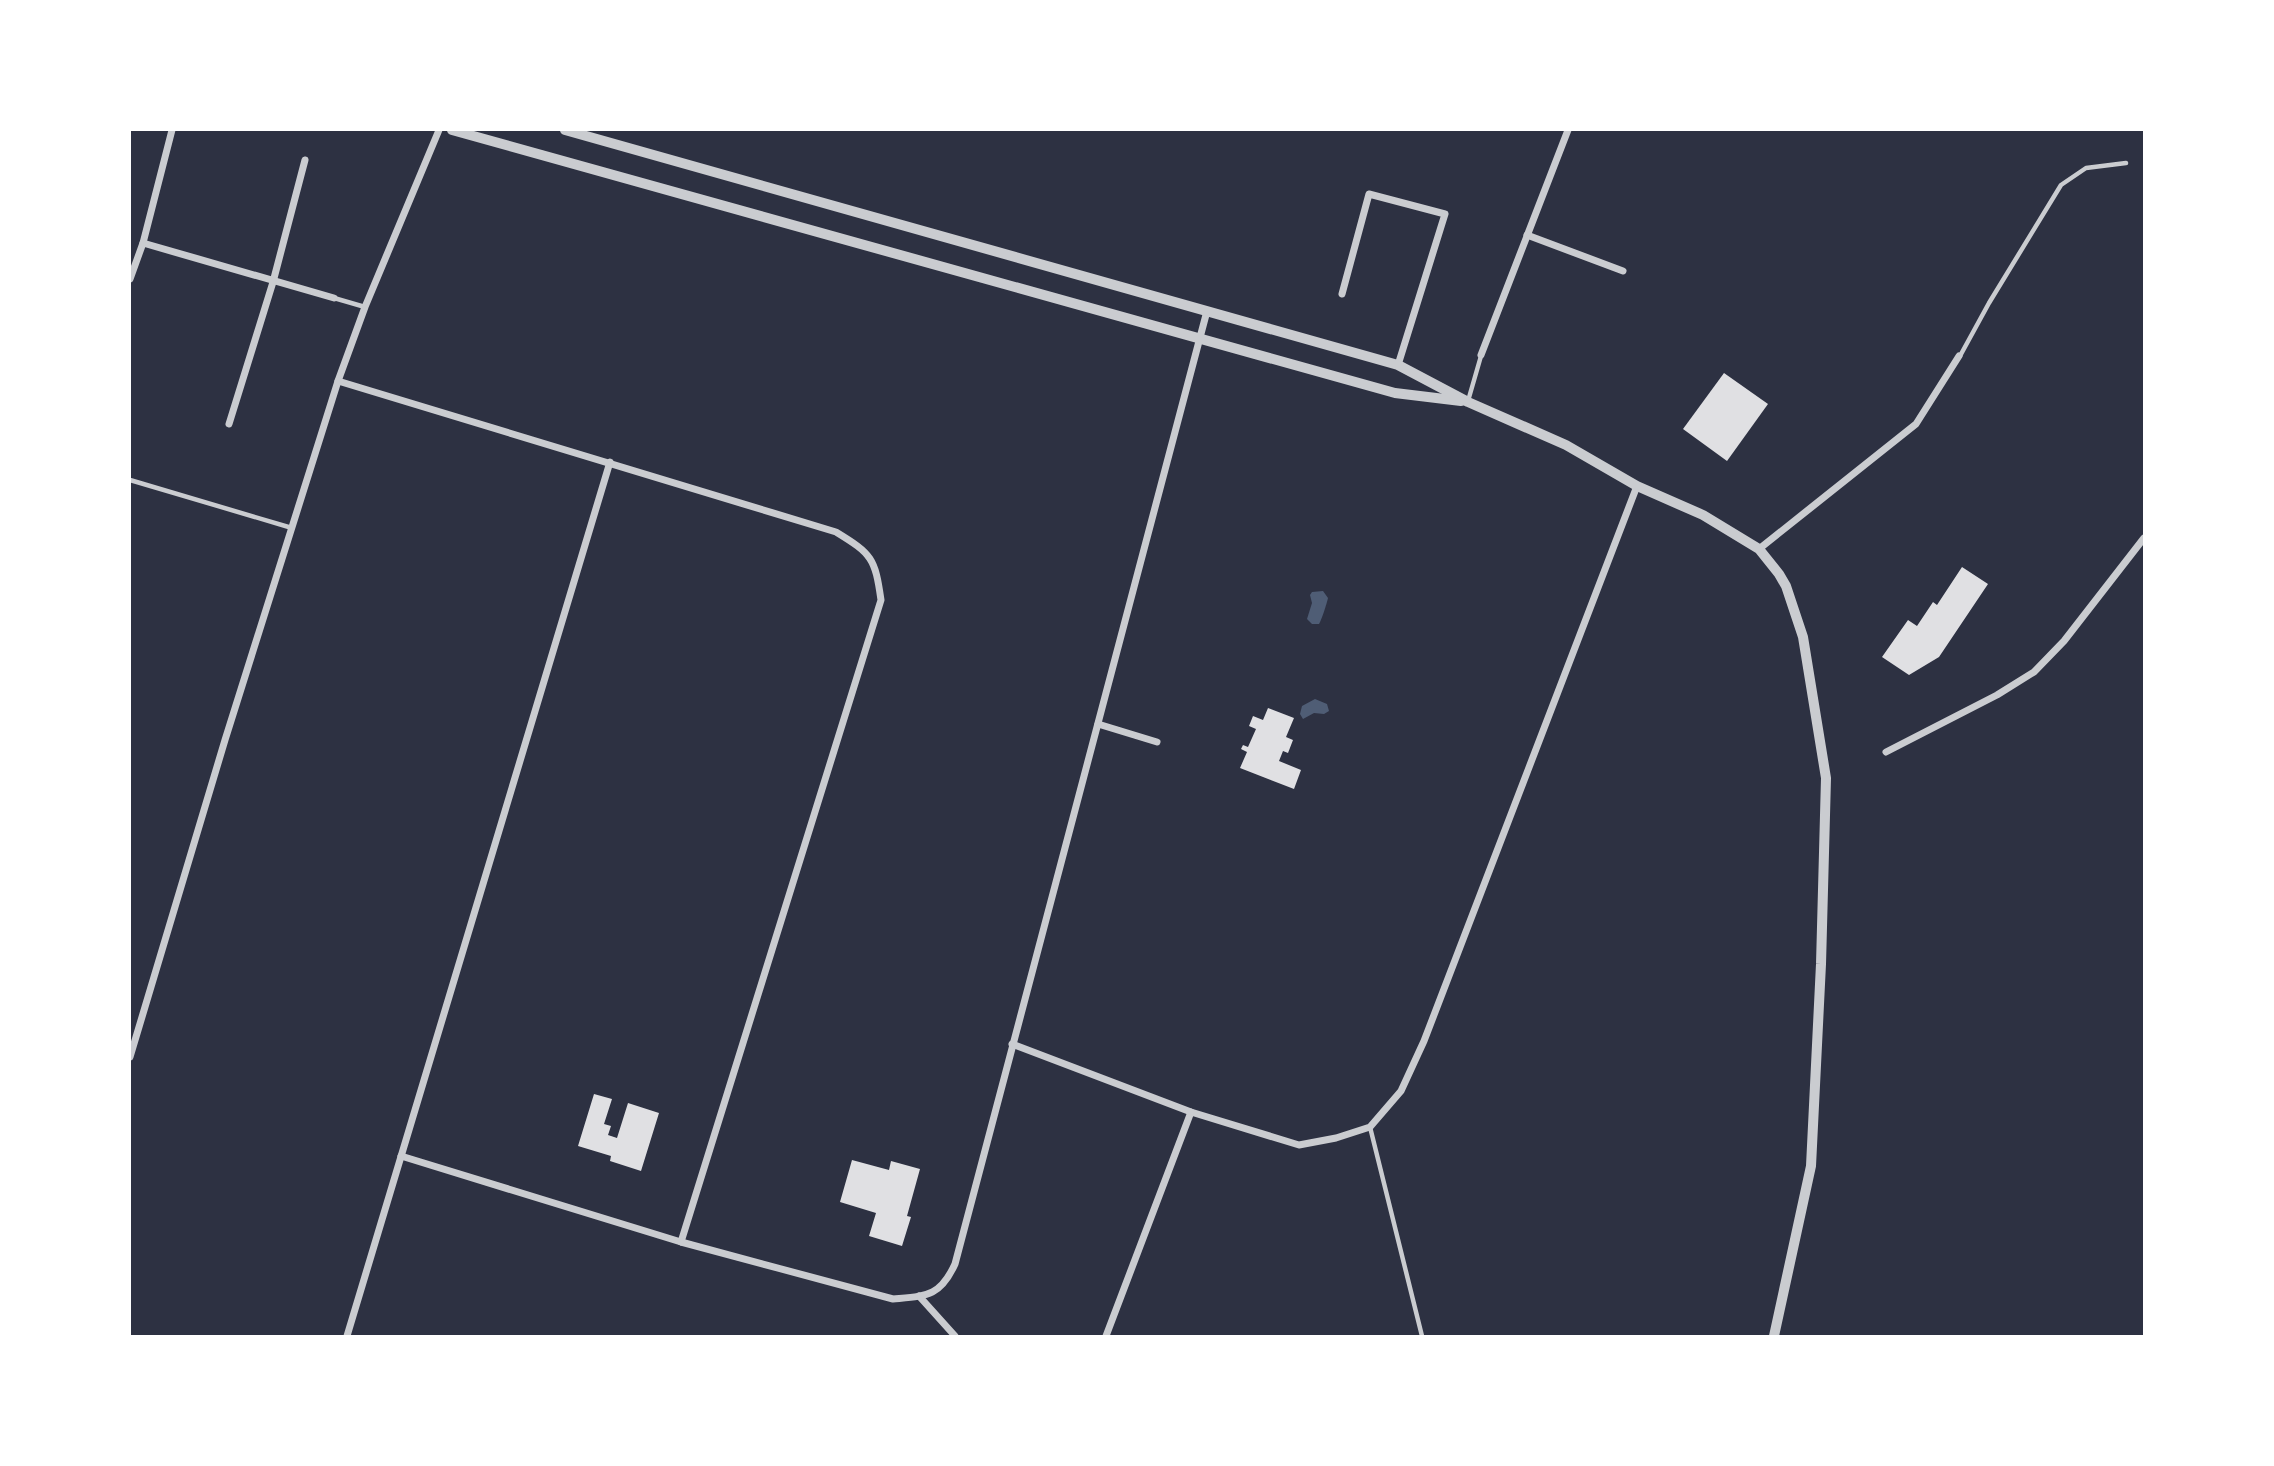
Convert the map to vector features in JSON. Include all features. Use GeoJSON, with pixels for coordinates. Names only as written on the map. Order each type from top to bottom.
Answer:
{"type":"FeatureCollection","features":[{"type":"Feature","properties":{"kind":"street"},"geometry":{"type":"LineString","coordinates":[[130,279],[143,243],[172,130]]}},
{"type":"Feature","properties":{"kind":"street"},"geometry":{"type":"LineString","coordinates":[[130,1056],[225,740],[338,381],[365,307],[439,130]]}},
{"type":"Feature","properties":{"kind":"street"},"geometry":{"type":"LineString","coordinates":[[452,130],[1395,393],[1468,402]]}},
{"type":"Feature","properties":{"kind":"street"},"geometry":{"type":"LineString","coordinates":[[565,130],[1398,365],[1468,402],[1566,445],[1637,486],[1703,515],[1759,548],[1786,586],[1803,637],[1825,778],[1821,964],[1811,1166],[1774,1336]]}},
{"type":"Feature","properties":{"kind":"street"},"geometry":{"type":"LineString","coordinates":[[1481,355],[1568,130]]}},
{"type":"Feature","properties":{"kind":"street"},"geometry":{"type":"LineString","coordinates":[[229,425],[273,282],[306,160]]}},
{"type":"Feature","properties":{"kind":"street"},"geometry":{"type":"LineString","coordinates":[[1342,294],[1369,194],[1445,214],[1398,365]]}},
{"type":"Feature","properties":{"kind":"street"},"geometry":{"type":"LineString","coordinates":[[1528,235],[1623,271]]}},
{"type":"Feature","properties":{"kind":"street"},"geometry":{"type":"LineString","coordinates":[[143,243],[334,298]]}},
{"type":"Feature","properties":{"kind":"street"},"geometry":{"type":"LineString","coordinates":[[401,1156],[681,1242],[893,1299],[934,1292],[947,1281],[955,1264],[1207,311]]}},
{"type":"Feature","properties":{"kind":"street"},"geometry":{"type":"LineString","coordinates":[[1759,548],[1916,424],[1959,356]]}},
{"type":"Feature","properties":{"kind":"street"},"geometry":{"type":"LineString","coordinates":[[338,381],[836,532],[869,555],[877,569],[881,600],[681,1242]]}},
{"type":"Feature","properties":{"kind":"street"},"geometry":{"type":"LineString","coordinates":[[347,1336],[610,462]]}},
{"type":"Feature","properties":{"kind":"street"},"geometry":{"type":"LineString","coordinates":[[1012,1044],[1191,1112],[1299,1145],[1336,1138],[1370,1127],[1401,1091],[1424,1041],[1637,486]]}},
{"type":"Feature","properties":{"kind":"street"},"geometry":{"type":"LineString","coordinates":[[1886,752],[1997,695],[2034,672],[2064,641],[2144,538]]}},
{"type":"Feature","properties":{"kind":"street"},"geometry":{"type":"LineString","coordinates":[[1098,724],[1157,742]]}},
{"type":"Feature","properties":{"kind":"street"},"geometry":{"type":"LineString","coordinates":[[1106,1336],[1191,1112]]}},
{"type":"Feature","properties":{"kind":"street"},"geometry":{"type":"LineString","coordinates":[[919,1296],[955,1336]]}},
{"type":"Feature","properties":{"kind":"lane"},"geometry":{"type":"LineString","coordinates":[[1959,356],[2061,185],[2086,168],[2126,163]]}},
{"type":"Feature","properties":{"kind":"lane"},"geometry":{"type":"LineString","coordinates":[[334,298],[365,307]]}},
{"type":"Feature","properties":{"kind":"lane"},"geometry":{"type":"LineString","coordinates":[[1468,402],[1481,355]]}},
{"type":"Feature","properties":{"kind":"lane"},"geometry":{"type":"LineString","coordinates":[[130,480],[292,528]]}},
{"type":"Feature","properties":{"kind":"lane"},"geometry":{"type":"LineString","coordinates":[[1370,1127],[1422,1336]]}},
{"type":"Feature","properties":{"kind":"water"},"geometry":{"type":"Polygon","coordinates":[[[1323,591],[1328,598],[1324,612],[1319,624],[1312,624],[1307,619],[1312,603],[1310,595],[1312,592],[1323,591]]]}},
{"type":"Feature","properties":{"kind":"water"},"geometry":{"type":"Polygon","coordinates":[[[1315,699],[1327,704],[1329,711],[1324,714],[1314,713],[1303,719],[1300,714],[1302,706],[1315,699]]]}},
{"type":"Feature","properties":{"kind":"building"},"geometry":{"type":"Polygon","coordinates":[[[1724,373],[1768,404],[1727,461],[1683,429],[1724,373]]]}},
{"type":"Feature","properties":{"kind":"building"},"geometry":{"type":"Polygon","coordinates":[[[1962,567],[1988,584],[1939,657],[1909,675],[1882,657],[1908,620],[1917,626],[1933,602],[1937,605],[1962,567]]]}},
{"type":"Feature","properties":{"kind":"building"},"geometry":{"type":"Polygon","coordinates":[[[1268,708],[1294,718],[1286,737],[1293,740],[1288,753],[1283,751],[1279,761],[1301,770],[1294,789],[1240,768],[1247,752],[1241,749],[1243,745],[1248,747],[1256,729],[1249,726],[1253,716],[1263,720],[1268,708]]]}},
{"type":"Feature","properties":{"kind":"building"},"geometry":{"type":"Polygon","coordinates":[[[594,1094],[612,1099],[604,1124],[611,1126],[608,1135],[617,1138],[628,1103],[659,1113],[641,1171],[610,1161],[611,1156],[578,1146],[594,1094]]]}},
{"type":"Feature","properties":{"kind":"building"},"geometry":{"type":"Polygon","coordinates":[[[852,1160],[889,1170],[891,1161],[920,1169],[907,1216],[911,1217],[902,1246],[869,1236],[876,1213],[840,1202],[852,1160]]]}}]}
